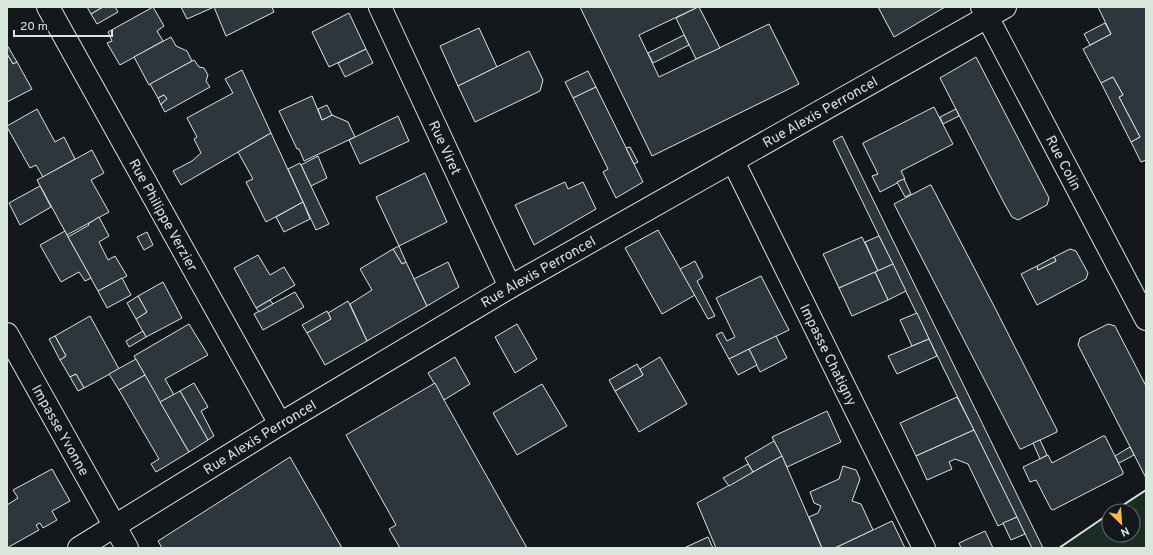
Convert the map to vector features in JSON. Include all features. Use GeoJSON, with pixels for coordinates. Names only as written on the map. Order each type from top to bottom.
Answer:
{"type":"FeatureCollection","features":[{"type":"Feature","properties":{"kind":"street","name":"Rue Philippe Verzier"},"geometry":{"type":"LineString","coordinates":[[48,7],[280,424]]}},
{"type":"Feature","properties":{"kind":"street","name":"Rue Viret"},"geometry":{"type":"LineString","coordinates":[[380,7],[510,287]]}},
{"type":"Feature","properties":{"kind":"street","name":"Rue Alexis Perroncel"},"geometry":{"type":"LineString","coordinates":[[79,548],[280,424],[510,287],[733,161],[992,10]]}},
{"type":"Feature","properties":{"kind":"street","name":"Rue Colin"},"geometry":{"type":"LineString","coordinates":[[992,10],[1146,319]]}},
{"type":"Feature","properties":{"kind":"street","name":"Impasse Chatigny"},"geometry":{"type":"LineString","coordinates":[[733,161],[924,548]]}},
{"type":"Feature","properties":{"kind":"street","name":"Impasse Yvonne"},"geometry":{"type":"LineString","coordinates":[[7,334],[127,548]]}},
{"type":"Feature","properties":{"kind":"green space"},"geometry":{"type":"Polygon","coordinates":[[[1146,490],[1146,548],[1059,548],[1101,519],[1101,543],[1141,543],[1141,503],[1126,503],[1146,490]]]}},
{"type":"Feature","properties":{"kind":"building"},"geometry":{"type":"Polygon","coordinates":[[[87,7],[103,7],[91,14],[87,7]]]}},
{"type":"Feature","properties":{"kind":"building"},"geometry":{"type":"Polygon","coordinates":[[[103,7],[115,7],[118,12],[97,24],[91,14],[103,7]]]}},
{"type":"Feature","properties":{"kind":"building"},"geometry":{"type":"Polygon","coordinates":[[[153,7],[164,26],[157,31],[163,41],[120,65],[107,43],[112,41],[108,32],[153,7]]]}},
{"type":"Feature","properties":{"kind":"building"},"geometry":{"type":"Polygon","coordinates":[[[181,7],[214,7],[187,19],[181,7]]]}},
{"type":"Feature","properties":{"kind":"building"},"geometry":{"type":"Polygon","coordinates":[[[214,7],[272,7],[274,12],[226,36],[214,7]]]}},
{"type":"Feature","properties":{"kind":"building"},"geometry":{"type":"Polygon","coordinates":[[[580,7],[698,7],[639,35],[659,77],[769,24],[799,84],[652,156],[580,7]]]}},
{"type":"Feature","properties":{"kind":"building"},"geometry":{"type":"Polygon","coordinates":[[[698,7],[720,48],[696,59],[676,18],[698,7]]]}},
{"type":"Feature","properties":{"kind":"building"},"geometry":{"type":"Polygon","coordinates":[[[878,7],[945,7],[894,37],[878,7]]]}},
{"type":"Feature","properties":{"kind":"building"},"geometry":{"type":"Polygon","coordinates":[[[1098,7],[1146,7],[1146,160],[1141,162],[1131,142],[1140,137],[1119,97],[1123,95],[1113,77],[1101,83],[1083,49],[1111,34],[1098,7]]]}},
{"type":"Feature","properties":{"kind":"building"},"geometry":{"type":"Polygon","coordinates":[[[349,13],[366,49],[329,67],[312,32],[349,13]]]}},
{"type":"Feature","properties":{"kind":"building"},"geometry":{"type":"Polygon","coordinates":[[[1105,23],[1111,34],[1090,45],[1084,34],[1105,23]]]}},
{"type":"Feature","properties":{"kind":"building"},"geometry":{"type":"Polygon","coordinates":[[[479,28],[497,67],[458,86],[440,46],[479,28]]]}},
{"type":"Feature","properties":{"kind":"building"},"geometry":{"type":"Polygon","coordinates":[[[684,35],[689,45],[653,63],[648,53],[684,35]]]}},
{"type":"Feature","properties":{"kind":"building"},"geometry":{"type":"Polygon","coordinates":[[[171,37],[176,46],[187,51],[192,61],[149,85],[134,57],[171,37]]]}},
{"type":"Feature","properties":{"kind":"building"},"geometry":{"type":"Polygon","coordinates":[[[7,45],[17,62],[13,64],[7,54],[7,45]]]}},
{"type":"Feature","properties":{"kind":"building"},"geometry":{"type":"Polygon","coordinates":[[[366,49],[373,63],[345,77],[338,63],[366,49]]]}},
{"type":"Feature","properties":{"kind":"building"},"geometry":{"type":"Polygon","coordinates":[[[529,51],[543,80],[540,91],[475,122],[458,86],[529,51]]]}},
{"type":"Feature","properties":{"kind":"building"},"geometry":{"type":"Polygon","coordinates":[[[7,54],[13,64],[17,62],[32,89],[7,102],[7,54]]]}},
{"type":"Feature","properties":{"kind":"building"},"geometry":{"type":"Polygon","coordinates":[[[976,57],[1049,198],[1047,205],[1018,220],[1012,217],[1004,203],[940,78],[976,57]]]}},
{"type":"Feature","properties":{"kind":"building"},"geometry":{"type":"Polygon","coordinates":[[[194,60],[199,67],[204,68],[208,75],[206,81],[210,87],[165,112],[161,105],[167,99],[164,95],[158,98],[150,84],[194,60]]]}},
{"type":"Feature","properties":{"kind":"building"},"geometry":{"type":"Polygon","coordinates":[[[242,70],[271,133],[181,185],[173,171],[192,161],[201,153],[194,139],[197,137],[187,118],[233,93],[225,79],[242,70]]]}},
{"type":"Feature","properties":{"kind":"building"},"geometry":{"type":"Polygon","coordinates":[[[588,71],[596,87],[573,98],[565,82],[588,71]]]}},
{"type":"Feature","properties":{"kind":"building"},"geometry":{"type":"Polygon","coordinates":[[[1113,77],[1123,95],[1119,97],[1140,137],[1131,142],[1101,83],[1113,77]]]}},
{"type":"Feature","properties":{"kind":"building"},"geometry":{"type":"Polygon","coordinates":[[[596,87],[643,182],[616,198],[603,172],[608,169],[573,98],[596,87]]]}},
{"type":"Feature","properties":{"kind":"building"},"geometry":{"type":"Polygon","coordinates":[[[164,95],[167,99],[161,105],[158,98],[164,95]]]}},
{"type":"Feature","properties":{"kind":"building"},"geometry":{"type":"Polygon","coordinates":[[[312,96],[322,120],[332,115],[348,122],[355,137],[304,161],[279,111],[312,96]]]}},
{"type":"Feature","properties":{"kind":"building"},"geometry":{"type":"Polygon","coordinates":[[[327,105],[332,115],[322,120],[318,109],[327,105]]]}},
{"type":"Feature","properties":{"kind":"building"},"geometry":{"type":"Polygon","coordinates":[[[934,107],[953,144],[901,171],[905,179],[880,192],[872,176],[878,174],[863,143],[934,107]]]}},
{"type":"Feature","properties":{"kind":"building"},"geometry":{"type":"Polygon","coordinates":[[[37,109],[55,142],[64,137],[75,159],[43,177],[36,165],[30,168],[7,127],[37,109]]]}},
{"type":"Feature","properties":{"kind":"building"},"geometry":{"type":"Polygon","coordinates":[[[956,109],[959,116],[943,124],[940,117],[956,109]]]}},
{"type":"Feature","properties":{"kind":"building"},"geometry":{"type":"Polygon","coordinates":[[[398,116],[409,141],[360,164],[349,140],[398,116]]]}},
{"type":"Feature","properties":{"kind":"building"},"geometry":{"type":"Polygon","coordinates":[[[271,133],[303,202],[266,222],[246,182],[253,179],[238,152],[271,133]]]}},
{"type":"Feature","properties":{"kind":"building"},"geometry":{"type":"Polygon","coordinates":[[[842,136],[1043,548],[1032,548],[929,339],[833,141],[842,136]]]}},
{"type":"Feature","properties":{"kind":"building"},"geometry":{"type":"Polygon","coordinates":[[[630,147],[638,162],[634,164],[626,148],[630,147]]]}},
{"type":"Feature","properties":{"kind":"building"},"geometry":{"type":"Polygon","coordinates":[[[92,150],[104,173],[91,180],[109,212],[67,235],[37,180],[92,150]]]}},
{"type":"Feature","properties":{"kind":"building"},"geometry":{"type":"Polygon","coordinates":[[[318,156],[327,178],[311,186],[301,165],[318,156]]]}},
{"type":"Feature","properties":{"kind":"building"},"geometry":{"type":"Polygon","coordinates":[[[300,163],[329,224],[316,230],[288,169],[300,163]]]}},
{"type":"Feature","properties":{"kind":"building"},"geometry":{"type":"Polygon","coordinates":[[[425,173],[447,222],[399,246],[376,197],[425,173]]]}},
{"type":"Feature","properties":{"kind":"building"},"geometry":{"type":"Polygon","coordinates":[[[904,179],[911,194],[905,197],[897,182],[904,179]]]}},
{"type":"Feature","properties":{"kind":"building"},"geometry":{"type":"Polygon","coordinates":[[[565,182],[568,189],[583,182],[596,209],[534,245],[515,205],[565,182]]]}},
{"type":"Feature","properties":{"kind":"building"},"geometry":{"type":"Polygon","coordinates":[[[930,185],[1057,430],[1057,432],[1021,449],[894,204],[930,185]]]}},
{"type":"Feature","properties":{"kind":"building"},"geometry":{"type":"Polygon","coordinates":[[[40,186],[51,207],[20,225],[9,203],[40,186]]]}},
{"type":"Feature","properties":{"kind":"building"},"geometry":{"type":"Polygon","coordinates":[[[303,202],[310,219],[284,232],[276,217],[303,202]]]}},
{"type":"Feature","properties":{"kind":"building"},"geometry":{"type":"Polygon","coordinates":[[[99,217],[109,236],[99,242],[108,260],[115,256],[127,276],[98,291],[68,237],[89,225],[88,224],[99,217]]]}},
{"type":"Feature","properties":{"kind":"building"},"geometry":{"type":"Polygon","coordinates":[[[658,230],[695,295],[662,314],[625,248],[658,230]]]}},
{"type":"Feature","properties":{"kind":"building"},"geometry":{"type":"Polygon","coordinates":[[[65,231],[91,278],[85,281],[79,272],[61,282],[40,245],[65,231]]]}},
{"type":"Feature","properties":{"kind":"building"},"geometry":{"type":"Polygon","coordinates":[[[147,232],[153,245],[144,250],[137,237],[147,232]]]}},
{"type":"Feature","properties":{"kind":"building"},"geometry":{"type":"Polygon","coordinates":[[[879,236],[893,264],[878,271],[865,242],[879,236]]]}},
{"type":"Feature","properties":{"kind":"building"},"geometry":{"type":"Polygon","coordinates":[[[862,237],[878,271],[839,288],[823,254],[862,237]]]}},
{"type":"Feature","properties":{"kind":"building"},"geometry":{"type":"Polygon","coordinates":[[[399,246],[406,262],[402,264],[393,249],[399,246]]]}},
{"type":"Feature","properties":{"kind":"building"},"geometry":{"type":"Polygon","coordinates":[[[393,249],[402,264],[406,262],[427,306],[367,341],[350,304],[372,290],[360,269],[393,249]]]}},
{"type":"Feature","properties":{"kind":"building"},"geometry":{"type":"Polygon","coordinates":[[[1070,249],[1076,251],[1088,273],[1086,279],[1037,305],[1021,274],[1037,266],[1038,270],[1056,261],[1054,257],[1070,249]]]}},
{"type":"Feature","properties":{"kind":"building"},"geometry":{"type":"Polygon","coordinates":[[[258,255],[270,275],[284,267],[295,285],[256,308],[234,268],[258,255]]]}},
{"type":"Feature","properties":{"kind":"building"},"geometry":{"type":"Polygon","coordinates":[[[1054,257],[1056,261],[1038,270],[1037,266],[1054,257]]]}},
{"type":"Feature","properties":{"kind":"building"},"geometry":{"type":"Polygon","coordinates":[[[695,261],[703,277],[697,281],[715,316],[708,319],[680,269],[695,261]]]}},
{"type":"Feature","properties":{"kind":"building"},"geometry":{"type":"Polygon","coordinates":[[[448,262],[459,287],[427,306],[414,279],[448,262]]]}},
{"type":"Feature","properties":{"kind":"building"},"geometry":{"type":"Polygon","coordinates":[[[893,264],[906,291],[888,300],[875,272],[893,264]]]}},
{"type":"Feature","properties":{"kind":"building"},"geometry":{"type":"Polygon","coordinates":[[[875,272],[888,300],[852,316],[839,288],[875,272]]]}},
{"type":"Feature","properties":{"kind":"building"},"geometry":{"type":"Polygon","coordinates":[[[761,276],[789,330],[729,359],[716,335],[722,332],[727,341],[735,337],[716,298],[761,276]]]}},
{"type":"Feature","properties":{"kind":"building"},"geometry":{"type":"Polygon","coordinates":[[[122,278],[131,295],[107,308],[98,291],[122,278]]]}},
{"type":"Feature","properties":{"kind":"building"},"geometry":{"type":"Polygon","coordinates":[[[163,282],[182,318],[146,337],[136,319],[147,312],[138,296],[163,282]]]}},
{"type":"Feature","properties":{"kind":"building"},"geometry":{"type":"Polygon","coordinates":[[[295,292],[304,307],[263,330],[254,314],[295,292]]]}},
{"type":"Feature","properties":{"kind":"building"},"geometry":{"type":"Polygon","coordinates":[[[138,296],[147,312],[136,319],[127,303],[138,296]]]}},
{"type":"Feature","properties":{"kind":"building"},"geometry":{"type":"Polygon","coordinates":[[[270,300],[273,304],[259,312],[256,308],[270,300]]]}},
{"type":"Feature","properties":{"kind":"building"},"geometry":{"type":"Polygon","coordinates":[[[348,301],[367,341],[325,365],[307,333],[331,319],[328,313],[348,301]]]}},
{"type":"Feature","properties":{"kind":"building"},"geometry":{"type":"Polygon","coordinates":[[[327,311],[331,319],[307,333],[302,325],[327,311]]]}},
{"type":"Feature","properties":{"kind":"building"},"geometry":{"type":"Polygon","coordinates":[[[917,313],[929,339],[912,346],[900,320],[917,313]]]}},
{"type":"Feature","properties":{"kind":"building"},"geometry":{"type":"Polygon","coordinates":[[[90,316],[119,369],[84,388],[76,374],[70,377],[60,360],[66,356],[55,336],[90,316]]]}},
{"type":"Feature","properties":{"kind":"building"},"geometry":{"type":"Polygon","coordinates":[[[189,324],[208,355],[165,379],[174,395],[160,402],[134,356],[189,324]]]}},
{"type":"Feature","properties":{"kind":"building"},"geometry":{"type":"Polygon","coordinates":[[[517,324],[537,359],[515,373],[495,337],[517,324]]]}},
{"type":"Feature","properties":{"kind":"building"},"geometry":{"type":"Polygon","coordinates":[[[1108,324],[1115,326],[1146,386],[1146,478],[1078,345],[1080,338],[1108,324]]]}},
{"type":"Feature","properties":{"kind":"building"},"geometry":{"type":"Polygon","coordinates":[[[143,331],[146,337],[129,347],[126,341],[143,331]]]}},
{"type":"Feature","properties":{"kind":"building"},"geometry":{"type":"Polygon","coordinates":[[[55,336],[66,356],[60,360],[49,339],[55,336]]]}},
{"type":"Feature","properties":{"kind":"building"},"geometry":{"type":"Polygon","coordinates":[[[776,336],[787,358],[760,372],[749,349],[776,336]]]}},
{"type":"Feature","properties":{"kind":"building"},"geometry":{"type":"Polygon","coordinates":[[[929,339],[937,356],[897,374],[888,356],[929,339]]]}},
{"type":"Feature","properties":{"kind":"building"},"geometry":{"type":"Polygon","coordinates":[[[749,349],[757,365],[738,375],[729,359],[749,349]]]}},
{"type":"Feature","properties":{"kind":"building"},"geometry":{"type":"Polygon","coordinates":[[[455,357],[470,384],[444,400],[428,373],[455,357]]]}},
{"type":"Feature","properties":{"kind":"building"},"geometry":{"type":"Polygon","coordinates":[[[660,357],[687,404],[639,432],[615,391],[643,375],[640,369],[660,357]]]}},
{"type":"Feature","properties":{"kind":"building"},"geometry":{"type":"Polygon","coordinates":[[[136,359],[145,375],[119,390],[109,374],[136,359]]]}},
{"type":"Feature","properties":{"kind":"building"},"geometry":{"type":"Polygon","coordinates":[[[637,364],[643,375],[615,391],[609,380],[637,364]]]}},
{"type":"Feature","properties":{"kind":"building"},"geometry":{"type":"Polygon","coordinates":[[[76,374],[84,388],[78,391],[70,377],[76,374]]]}},
{"type":"Feature","properties":{"kind":"building"},"geometry":{"type":"Polygon","coordinates":[[[145,375],[189,452],[156,472],[151,464],[159,459],[119,390],[145,375]]]}},
{"type":"Feature","properties":{"kind":"building"},"geometry":{"type":"Polygon","coordinates":[[[194,383],[208,407],[201,411],[214,436],[208,440],[180,391],[194,383]]]}},
{"type":"Feature","properties":{"kind":"building"},"geometry":{"type":"Polygon","coordinates":[[[435,383],[527,548],[400,548],[389,529],[396,525],[346,435],[435,383]]]}},
{"type":"Feature","properties":{"kind":"building"},"geometry":{"type":"Polygon","coordinates":[[[542,384],[567,426],[517,455],[493,413],[542,384]]]}},
{"type":"Feature","properties":{"kind":"building"},"geometry":{"type":"Polygon","coordinates":[[[180,391],[208,440],[189,452],[160,402],[180,391]]]}},
{"type":"Feature","properties":{"kind":"building"},"geometry":{"type":"Polygon","coordinates":[[[957,397],[974,430],[916,456],[900,423],[957,397]]]}},
{"type":"Feature","properties":{"kind":"building"},"geometry":{"type":"Polygon","coordinates":[[[827,411],[841,442],[787,467],[772,437],[827,411]]]}},
{"type":"Feature","properties":{"kind":"building"},"geometry":{"type":"Polygon","coordinates":[[[974,430],[1017,517],[998,526],[968,464],[955,459],[949,462],[952,469],[927,480],[916,456],[974,430]]]}},
{"type":"Feature","properties":{"kind":"building"},"geometry":{"type":"Polygon","coordinates":[[[1105,436],[1123,474],[1053,510],[1051,509],[1036,480],[1030,482],[1023,467],[1048,455],[1052,463],[1105,436]]]}},
{"type":"Feature","properties":{"kind":"building"},"geometry":{"type":"Polygon","coordinates":[[[1040,440],[1047,455],[1040,459],[1033,443],[1040,440]]]}},
{"type":"Feature","properties":{"kind":"building"},"geometry":{"type":"Polygon","coordinates":[[[774,441],[782,456],[753,472],[745,458],[774,441]]]}},
{"type":"Feature","properties":{"kind":"building"},"geometry":{"type":"Polygon","coordinates":[[[1130,447],[1134,455],[1119,463],[1115,456],[1130,447]]]}},
{"type":"Feature","properties":{"kind":"building"},"geometry":{"type":"Polygon","coordinates":[[[782,456],[822,548],[716,548],[697,503],[782,456]]]}},
{"type":"Feature","properties":{"kind":"building"},"geometry":{"type":"Polygon","coordinates":[[[290,457],[342,548],[162,548],[158,541],[290,457]]]}},
{"type":"Feature","properties":{"kind":"building"},"geometry":{"type":"Polygon","coordinates":[[[748,464],[753,472],[729,486],[723,478],[748,464]]]}},
{"type":"Feature","properties":{"kind":"building"},"geometry":{"type":"Polygon","coordinates":[[[843,466],[856,470],[860,479],[852,501],[861,504],[873,530],[835,548],[822,548],[809,517],[818,513],[821,506],[814,503],[810,492],[839,479],[843,466]]]}},
{"type":"Feature","properties":{"kind":"building"},"geometry":{"type":"Polygon","coordinates":[[[52,469],[70,501],[52,511],[57,520],[43,528],[40,523],[36,525],[39,530],[7,548],[7,505],[18,498],[13,490],[52,469]]]}},
{"type":"Feature","properties":{"kind":"building"},"geometry":{"type":"Polygon","coordinates":[[[1017,517],[1025,534],[1011,540],[1003,523],[1017,517]]]}},
{"type":"Feature","properties":{"kind":"building"},"geometry":{"type":"Polygon","coordinates":[[[892,521],[905,548],[835,548],[871,531],[892,521]]]}},
{"type":"Feature","properties":{"kind":"building"},"geometry":{"type":"Polygon","coordinates":[[[985,531],[993,548],[961,548],[959,543],[985,531]]]}},
{"type":"Feature","properties":{"kind":"building"},"geometry":{"type":"Polygon","coordinates":[[[708,537],[713,548],[684,548],[708,537]]]}},
{"type":"Feature","properties":{"kind":"wall"},"geometry":{"type":"LineString","coordinates":[[1126,503],[1146,490]]}},
{"type":"Feature","properties":{"kind":"wall"},"geometry":{"type":"LineString","coordinates":[[1059,548],[1101,519]]}}]}
